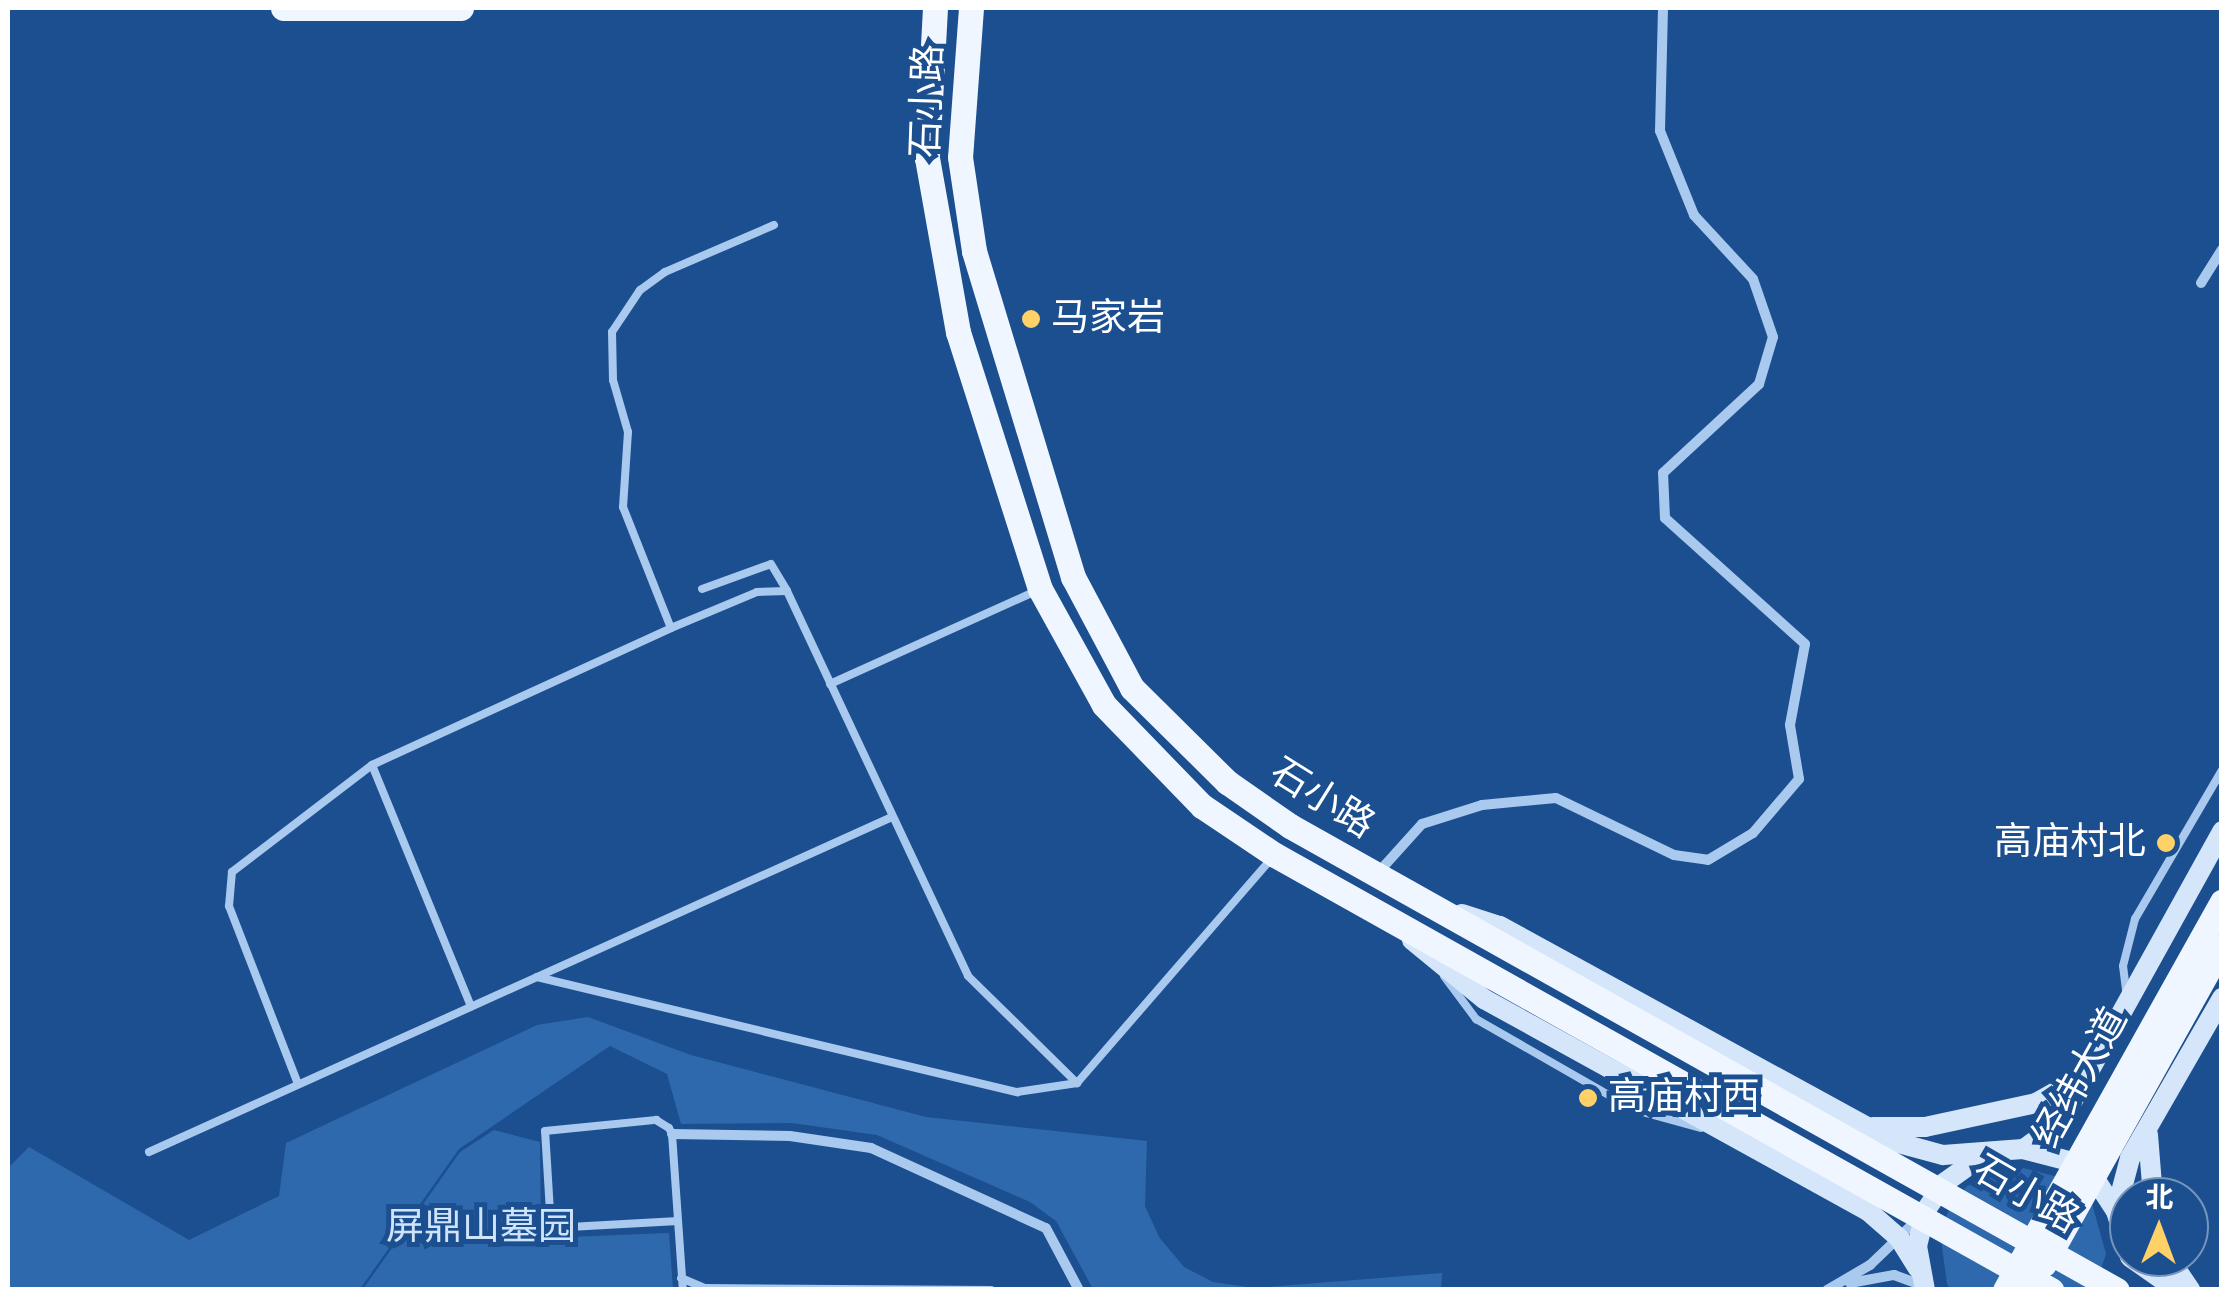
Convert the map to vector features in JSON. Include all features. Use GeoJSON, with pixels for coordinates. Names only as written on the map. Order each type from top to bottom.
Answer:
{"type":"FeatureCollection","features":[{"type":"Feature","properties":{"kind":"main road"},"geometry":{"type":"LineString","coordinates":[[283,8],[461,8]]}},
{"type":"Feature","properties":{"kind":"main road","name":"石小路"},"geometry":{"type":"LineString","coordinates":[[935,8],[925,109],[932,209],[980,410],[1040,589],[1104,705],[1202,806],[1275,855],[2051,1290]]}},
{"type":"Feature","properties":{"kind":"main road","name":"石小路"},"geometry":{"type":"LineString","coordinates":[[972,8],[960,112],[965,204],[993,326],[1073,577],[1132,688],[1178,737],[1258,804],[1412,899],[2117,1290]]}},
{"type":"Feature","properties":{"kind":"main road","name":"经纬大道"},"geometry":{"type":"LineString","coordinates":[[2005,1290],[2222,901]]}},
{"type":"Feature","properties":{"kind":"main road","name":"经纬大道"},"geometry":{"type":"LineString","coordinates":[[2029,1290],[2222,946]]}},
{"type":"Feature","properties":{"kind":"street"},"geometry":{"type":"LineString","coordinates":[[1375,876],[1422,824],[1482,806],[1556,798],[1674,855],[1708,860],[1754,833],[1799,779],[1790,725],[1805,644],[1665,518],[1663,473],[1759,384],[1772,337],[1753,280],[1694,215],[1660,131],[1663,8]]}},
{"type":"Feature","properties":{"kind":"street"},"geometry":{"type":"LineString","coordinates":[[2200,283],[2222,250]]}},
{"type":"Feature","properties":{"kind":"street"},"geometry":{"type":"LineString","coordinates":[[1412,899],[1500,926],[1920,1152],[1985,1155],[2023,1149],[2051,1135],[2222,830]]}},
{"type":"Feature","properties":{"kind":"street"},"geometry":{"type":"LineString","coordinates":[[1385,916],[1484,1000],[1868,1211],[1899,1238],[1922,1281]]}},
{"type":"Feature","properties":{"kind":"street"},"geometry":{"type":"LineString","coordinates":[[2126,1177],[2134,1151],[2222,998]]}},
{"type":"Feature","properties":{"kind":"street"},"geometry":{"type":"LineString","coordinates":[[1866,1126],[1925,1126],[2036,1102],[2085,1075]]}},
{"type":"Feature","properties":{"kind":"street"},"geometry":{"type":"LineString","coordinates":[[2070,1105],[2066,1127],[2073,1143],[2110,1162],[2134,1151]]}},
{"type":"Feature","properties":{"kind":"street"},"geometry":{"type":"LineString","coordinates":[[2150,1177],[2146,1156],[2151,1120]]}},
{"type":"Feature","properties":{"kind":"street"},"geometry":{"type":"LineString","coordinates":[[672,1134],[790,1136],[871,1148],[1046,1228],[1079,1290]]}},
{"type":"Feature","properties":{"kind":"street"},"geometry":{"type":"LineString","coordinates":[[2023,1149],[2069,1161],[2097,1182],[2109,1200]]}},
{"type":"Feature","properties":{"kind":"street"},"geometry":{"type":"LineString","coordinates":[[1833,1287],[1899,1238],[1926,1210],[1944,1183],[1985,1155]]}},
{"type":"Feature","properties":{"kind":"street"},"geometry":{"type":"LineString","coordinates":[[1922,1281],[1926,1210]]}},
{"type":"Feature","properties":{"kind":"street"},"geometry":{"type":"LineString","coordinates":[[1833,1287],[1894,1275],[1922,1281]]}},
{"type":"Feature","properties":{"kind":"lane"},"geometry":{"type":"LineString","coordinates":[[671,628],[623,507],[628,432],[613,380],[612,332],[631,300],[666,272],[774,225]]}},
{"type":"Feature","properties":{"kind":"lane"},"geometry":{"type":"LineString","coordinates":[[702,589],[771,564],[787,590],[968,976],[1077,1084]]}},
{"type":"Feature","properties":{"kind":"lane"},"geometry":{"type":"LineString","coordinates":[[830,684],[1040,589]]}},
{"type":"Feature","properties":{"kind":"lane"},"geometry":{"type":"LineString","coordinates":[[298,1084],[228,889],[244,860],[372,765],[671,628],[757,592],[787,590]]}},
{"type":"Feature","properties":{"kind":"lane"},"geometry":{"type":"LineString","coordinates":[[372,765],[471,1006]]}},
{"type":"Feature","properties":{"kind":"lane"},"geometry":{"type":"LineString","coordinates":[[2127,994],[2123,966],[2136,920],[2222,770]]}},
{"type":"Feature","properties":{"kind":"lane"},"geometry":{"type":"LineString","coordinates":[[149,1152],[892,817]]}},
{"type":"Feature","properties":{"kind":"lane"},"geometry":{"type":"LineString","coordinates":[[537,977],[1017,1092],[1077,1084],[1275,855]]}},
{"type":"Feature","properties":{"kind":"lane"},"geometry":{"type":"LineString","coordinates":[[678,1221],[551,1228],[543,1135],[550,1128],[656,1120],[672,1134],[683,1290]]}},
{"type":"Feature","properties":{"kind":"lane"},"geometry":{"type":"LineString","coordinates":[[681,1278],[704,1288],[991,1290]]}},
{"type":"Feature","properties":{"kind":"green space"},"geometry":{"type":"Polygon","coordinates":[[[588,1017],[691,1055],[926,1117],[1147,1141],[1145,1206],[1159,1237],[1184,1267],[1213,1282],[1255,1288],[1442,1273],[1441,1289],[1093,1289],[1056,1221],[1030,1202],[877,1135],[792,1123],[681,1124],[667,1074],[610,1046],[459,1149],[360,1289],[8,1289],[8,1168],[29,1147],[189,1240],[279,1196],[286,1143],[537,1025],[588,1017]]]}},
{"type":"Feature","properties":{"kind":"green space","name":"屏鼎山墓园"},"geometry":{"type":"Polygon","coordinates":[[[494,1130],[540,1142],[541,1238],[669,1233],[673,1289],[363,1289],[460,1152],[494,1130]]]}},
{"type":"Feature","properties":{"kind":"green space"},"geometry":{"type":"Polygon","coordinates":[[[2016,1166],[2070,1180],[2091,1200],[2106,1254],[2094,1289],[1950,1289],[1940,1232],[1950,1207],[1967,1186],[2016,1166]]]}},
{"type":"Feature","properties":{"kind":"place","name":"马家岩"},"geometry":{"type":"Point","coordinates":[1031,319]}},
{"type":"Feature","properties":{"kind":"place","name":"高庙村北"},"geometry":{"type":"Point","coordinates":[2166,843]}},
{"type":"Feature","properties":{"kind":"place","name":"高庙村西"},"geometry":{"type":"Point","coordinates":[1588,1098]}}]}
